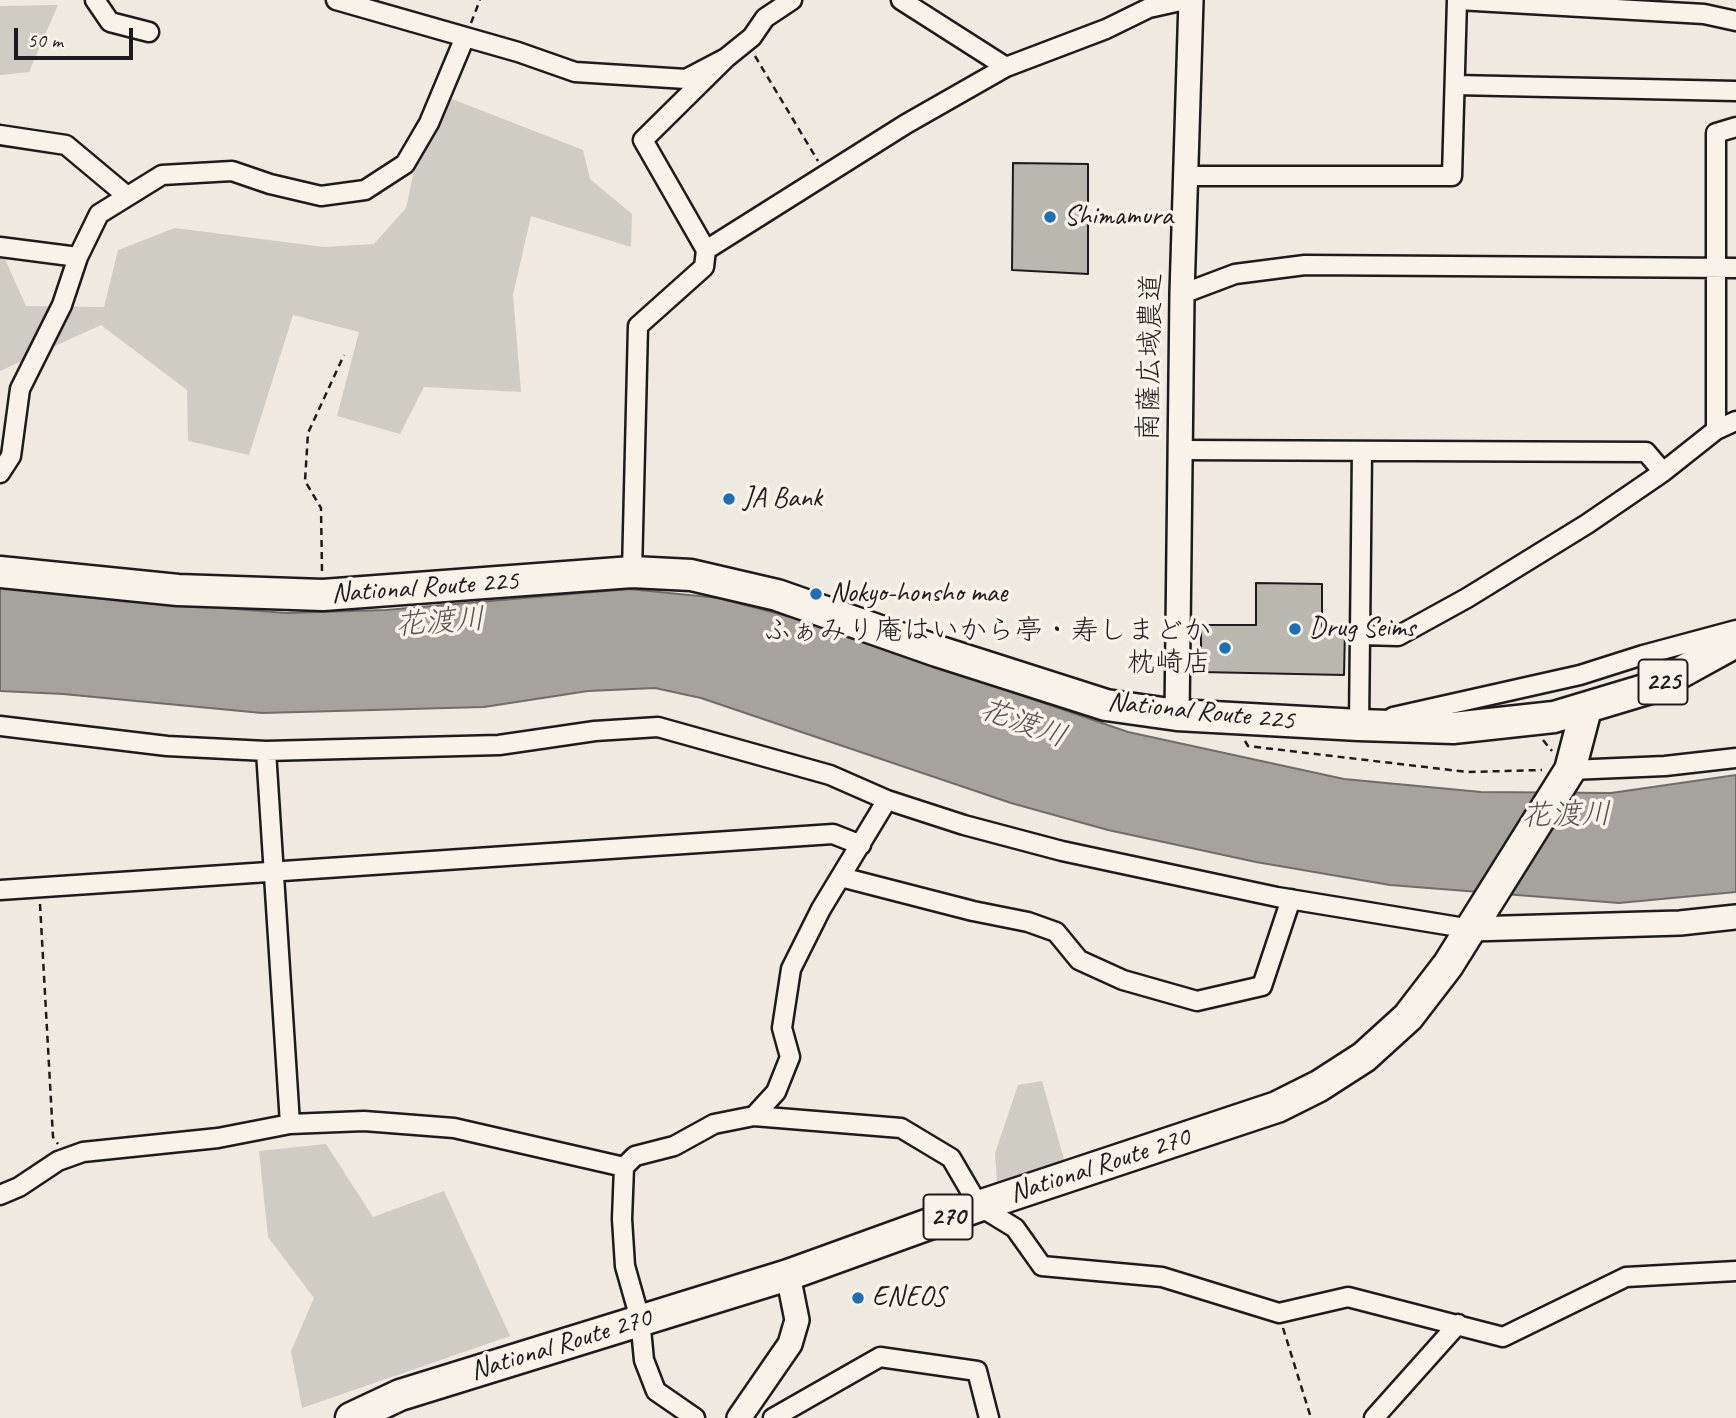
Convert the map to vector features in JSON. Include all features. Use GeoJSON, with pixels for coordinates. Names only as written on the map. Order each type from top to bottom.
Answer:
{"type":"FeatureCollection","features":[{"type":"Feature","properties":{"kind":"highway","name":"National Route 225"},"geometry":{"type":"LineString","coordinates":[[0,572],[178,590],[323,595],[632,572],[691,575],[789,599],[1074,696],[1116,707],[1177,715],[1359,725],[1497,725],[1586,709],[1654,687],[1736,642]]}},
{"type":"Feature","properties":{"kind":"highway","name":"National Route 270"},"geometry":{"type":"LineString","coordinates":[[351,1418],[400,1395],[788,1275],[979,1206],[1277,1107],[1319,1086],[1364,1057],[1408,1017],[1476,923],[1564,772],[1586,709]]}},
{"type":"Feature","properties":{"kind":"street"},"geometry":{"type":"LineString","coordinates":[[95,0],[110,22],[149,32]]}},
{"type":"Feature","properties":{"kind":"street"},"geometry":{"type":"LineString","coordinates":[[336,0],[575,72],[686,79],[726,58]]}},
{"type":"Feature","properties":{"kind":"street"},"geometry":{"type":"LineString","coordinates":[[632,572],[638,326],[704,267],[706,250],[643,141],[726,58],[746,42],[765,18],[792,0]]}},
{"type":"Feature","properties":{"kind":"street"},"geometry":{"type":"LineString","coordinates":[[901,0],[1006,67]]}},
{"type":"Feature","properties":{"kind":"street"},"geometry":{"type":"LineString","coordinates":[[706,250],[906,124],[1006,67],[1106,29],[1149,8],[1185,0]]}},
{"type":"Feature","properties":{"kind":"street","name":"南薩広域農道"},"geometry":{"type":"LineString","coordinates":[[1177,715],[1182,294],[1192,0]]}},
{"type":"Feature","properties":{"kind":"street"},"geometry":{"type":"LineString","coordinates":[[1185,176],[1452,176],[1457,0],[1704,14],[1736,21]]}},
{"type":"Feature","properties":{"kind":"street"},"geometry":{"type":"LineString","coordinates":[[0,473],[11,456],[20,389],[62,305],[78,257],[99,214],[162,175],[232,171],[270,184],[321,196],[365,190],[405,164],[429,122],[465,37]]}},
{"type":"Feature","properties":{"kind":"street"},"geometry":{"type":"LineString","coordinates":[[1455,85],[1736,91]]}},
{"type":"Feature","properties":{"kind":"street"},"geometry":{"type":"LineString","coordinates":[[1716,430],[1716,133],[1736,127]]}},
{"type":"Feature","properties":{"kind":"street"},"geometry":{"type":"LineString","coordinates":[[0,135],[66,145],[127,196]]}},
{"type":"Feature","properties":{"kind":"street"},"geometry":{"type":"LineString","coordinates":[[0,247],[78,257]]}},
{"type":"Feature","properties":{"kind":"street"},"geometry":{"type":"LineString","coordinates":[[1182,294],[1235,274],[1305,265],[1736,268]]}},
{"type":"Feature","properties":{"kind":"street"},"geometry":{"type":"LineString","coordinates":[[1361,635],[1398,636],[1500,578],[1663,472],[1716,430],[1736,421]]}},
{"type":"Feature","properties":{"kind":"street"},"geometry":{"type":"LineString","coordinates":[[1179,450],[1646,452],[1663,472]]}},
{"type":"Feature","properties":{"kind":"street"},"geometry":{"type":"LineString","coordinates":[[1362,452],[1359,725],[1568,678],[1736,630]]}},
{"type":"Feature","properties":{"kind":"street"},"geometry":{"type":"LineString","coordinates":[[0,726],[167,746],[266,751],[499,745],[595,732],[658,727],[830,775],[887,800],[964,825],[1062,851],[1291,899],[1476,923],[1652,924],[1736,917]]}},
{"type":"Feature","properties":{"kind":"street"},"geometry":{"type":"LineString","coordinates":[[266,751],[290,1124]]}},
{"type":"Feature","properties":{"kind":"street"},"geometry":{"type":"LineString","coordinates":[[1564,772],[1665,766],[1736,758]]}},
{"type":"Feature","properties":{"kind":"street"},"geometry":{"type":"LineString","coordinates":[[754,1116],[776,1092],[790,1056],[782,1028],[791,969],[887,800]]}},
{"type":"Feature","properties":{"kind":"street"},"geometry":{"type":"LineString","coordinates":[[0,890],[833,834],[861,845]]}},
{"type":"Feature","properties":{"kind":"street"},"geometry":{"type":"LineString","coordinates":[[841,877],[973,911],[1028,922],[1056,932],[1079,960],[1123,979],[1197,1001],[1262,986],[1291,899]]}},
{"type":"Feature","properties":{"kind":"street"},"geometry":{"type":"LineString","coordinates":[[695,1418],[656,1391],[644,1360],[640,1319],[625,1266],[622,1219],[624,1167],[635,1156],[674,1146],[714,1124],[754,1116],[901,1128],[951,1158],[979,1206],[1015,1228],[1042,1266],[1162,1277],[1279,1313],[1348,1297],[1503,1337],[1626,1277],[1736,1271]]}},
{"type":"Feature","properties":{"kind":"street"},"geometry":{"type":"LineString","coordinates":[[0,1195],[83,1152],[218,1138],[290,1124],[364,1121],[454,1128],[624,1167]]}},
{"type":"Feature","properties":{"kind":"street"},"geometry":{"type":"LineString","coordinates":[[739,1418],[790,1344],[797,1320],[788,1275]]}},
{"type":"Feature","properties":{"kind":"street"},"geometry":{"type":"LineString","coordinates":[[1374,1418],[1458,1325]]}},
{"type":"Feature","properties":{"kind":"street"},"geometry":{"type":"LineString","coordinates":[[773,1418],[880,1357],[977,1371],[989,1418]]}},
{"type":"Feature","properties":{"kind":"path"},"geometry":{"type":"LineString","coordinates":[[465,37],[480,0]]}},
{"type":"Feature","properties":{"kind":"path"},"geometry":{"type":"LineString","coordinates":[[746,42],[827,176]]}},
{"type":"Feature","properties":{"kind":"path"},"geometry":{"type":"LineString","coordinates":[[323,595],[321,508],[304,481],[308,433],[344,355]]}},
{"type":"Feature","properties":{"kind":"path"},"geometry":{"type":"LineString","coordinates":[[1228,718],[1248,746],[1478,773],[1564,772],[1556,755],[1536,732]]}},
{"type":"Feature","properties":{"kind":"path"},"geometry":{"type":"LineString","coordinates":[[39,888],[53,1138],[69,1157]]}},
{"type":"Feature","properties":{"kind":"path"},"geometry":{"type":"LineString","coordinates":[[1279,1313],[1296,1377],[1311,1418]]}},
{"type":"Feature","properties":{"kind":"shaded area"},"geometry":{"type":"Polygon","coordinates":[[[58,5],[29,72],[0,75],[0,6],[58,5]]]}},
{"type":"Feature","properties":{"kind":"shaded area"},"geometry":{"type":"Polygon","coordinates":[[[452,99],[583,150],[590,179],[632,214],[631,247],[531,216],[513,295],[521,392],[424,387],[400,434],[337,416],[359,332],[293,315],[249,455],[188,441],[187,390],[101,325],[0,371],[0,257],[4,257],[26,306],[104,307],[118,250],[175,228],[324,247],[374,244],[406,208],[414,170],[452,99]]]}},
{"type":"Feature","properties":{"kind":"shaded area"},"geometry":{"type":"Polygon","coordinates":[[[1042,1081],[1065,1163],[997,1183],[995,1153],[1018,1085],[1042,1081]]]}},
{"type":"Feature","properties":{"kind":"shaded area"},"geometry":{"type":"Polygon","coordinates":[[[326,1144],[373,1217],[444,1191],[510,1336],[302,1408],[291,1351],[314,1298],[268,1237],[259,1151],[326,1144]]]}},
{"type":"Feature","properties":{"kind":"water","name":"花渡川"},"geometry":{"type":"Polygon","coordinates":[[[0,585],[71,596],[286,613],[386,610],[629,589],[719,598],[809,622],[1128,732],[1344,779],[1481,792],[1611,793],[1736,775],[1736,892],[1619,903],[1390,885],[1256,862],[1108,830],[1011,803],[701,698],[655,688],[588,691],[484,707],[262,713],[63,694],[0,691],[0,585]]]}},
{"type":"Feature","properties":{"kind":"building","name":"Shimamura"},"geometry":{"type":"Polygon","coordinates":[[[1013,163],[1088,164],[1088,274],[1012,270],[1013,163]]]}},
{"type":"Feature","properties":{"kind":"building","name":"Drug Seims"},"geometry":{"type":"Polygon","coordinates":[[[1256,583],[1322,584],[1322,629],[1345,629],[1344,675],[1201,672],[1201,625],[1256,625],[1256,583]]]}},
{"type":"Feature","properties":{"kind":"place","name":"Shimamura"},"geometry":{"type":"Point","coordinates":[1050,217]}},
{"type":"Feature","properties":{"kind":"place","name":"JA Bank"},"geometry":{"type":"Point","coordinates":[729,499]}},
{"type":"Feature","properties":{"kind":"place","name":"Nokyo-honsho mae"},"geometry":{"type":"Point","coordinates":[816,594]}},
{"type":"Feature","properties":{"kind":"place","name":"Drug Seims"},"geometry":{"type":"Point","coordinates":[1295,629]}},
{"type":"Feature","properties":{"kind":"place","name":"ふぁみり庵はいから亭・寿しまどか 枕崎店"},"geometry":{"type":"Point","coordinates":[1225,648]}},
{"type":"Feature","properties":{"kind":"place","name":"ENEOS"},"geometry":{"type":"Point","coordinates":[858,1298]}}]}
